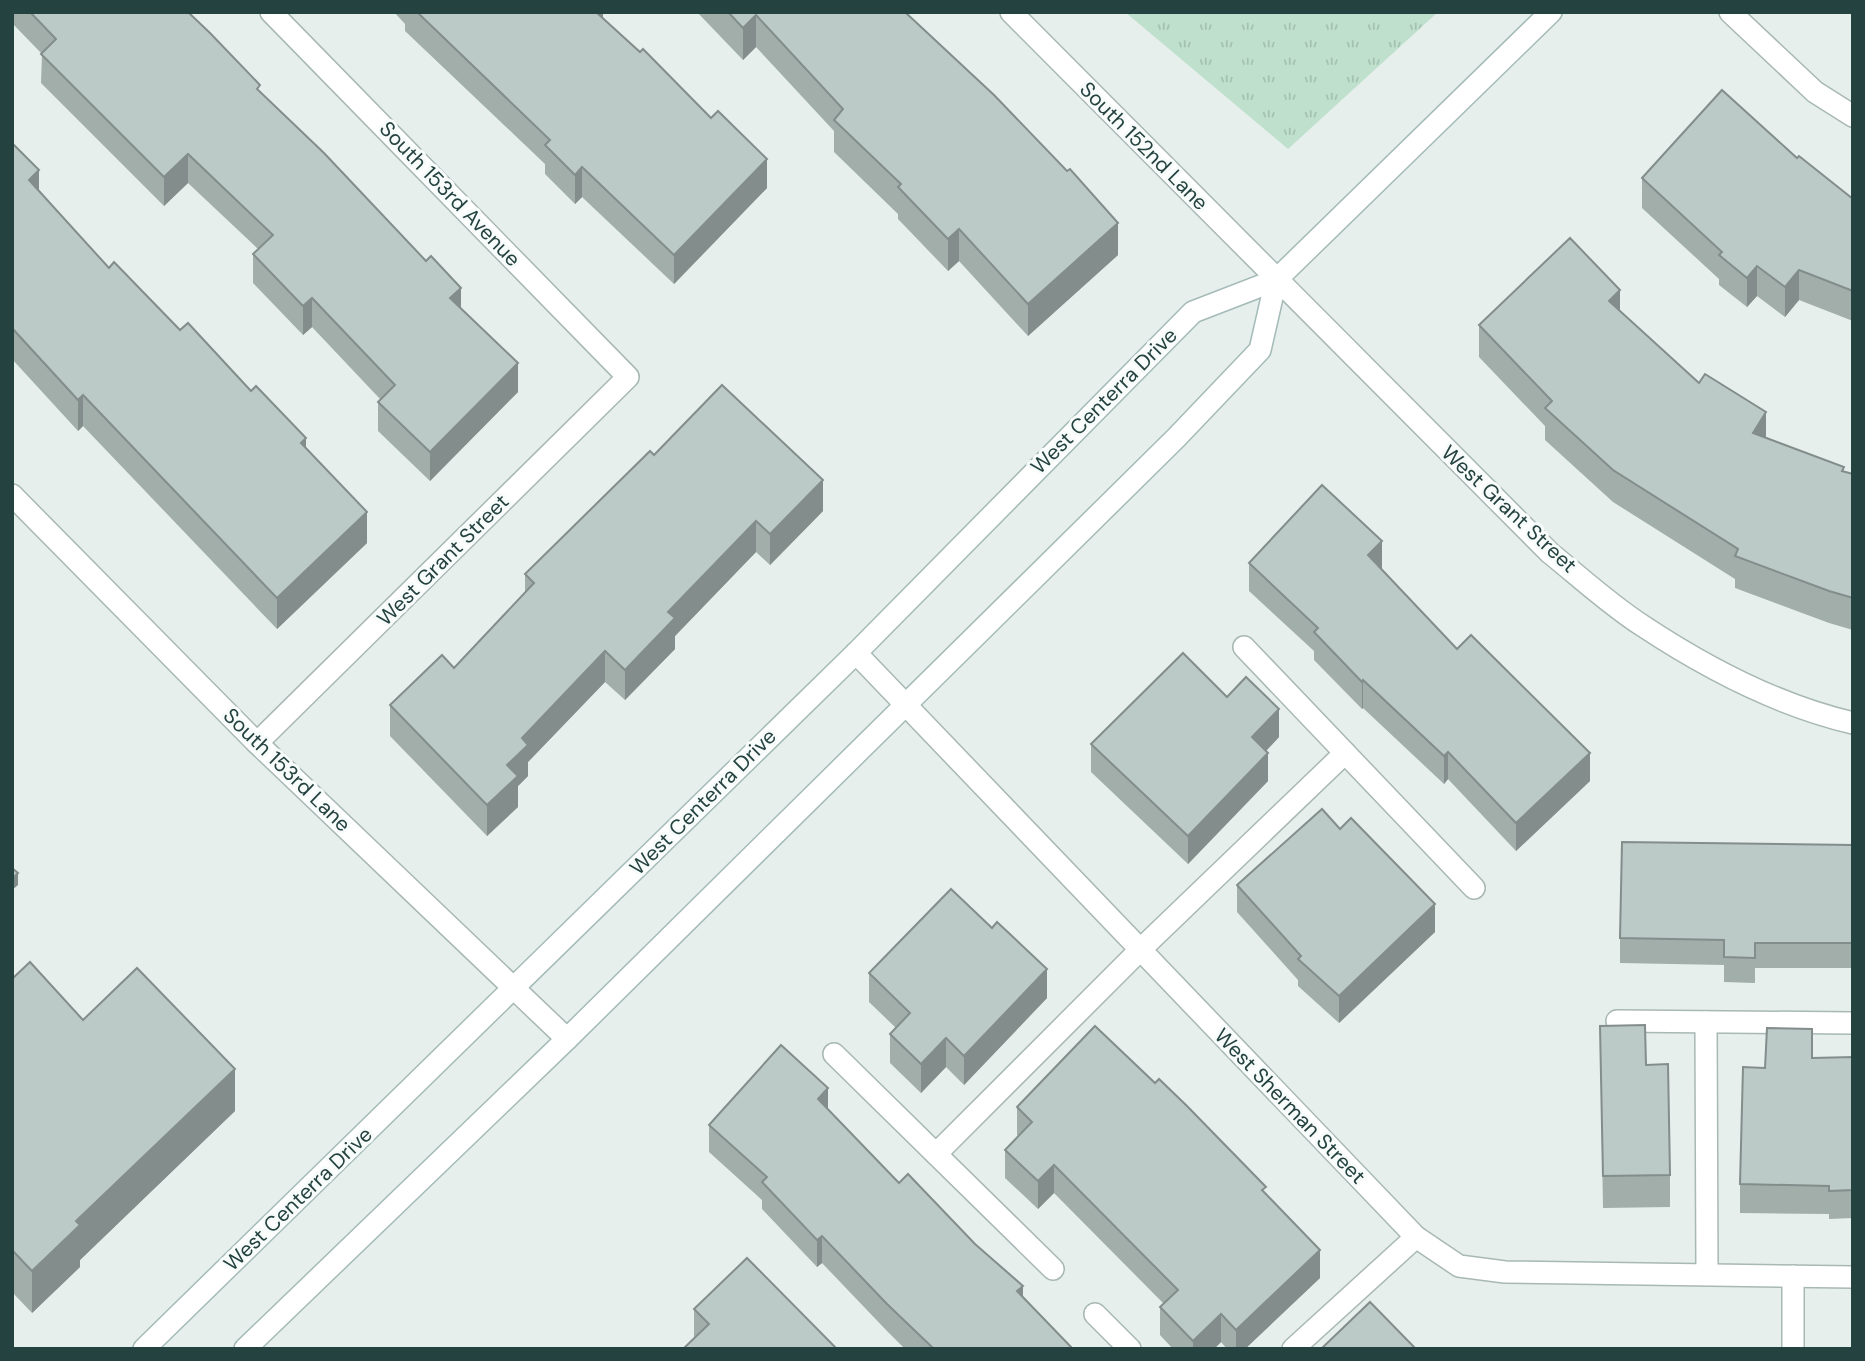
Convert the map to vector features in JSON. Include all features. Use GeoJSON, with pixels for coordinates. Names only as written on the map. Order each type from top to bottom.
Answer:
{"type":"FeatureCollection","features":[{"type":"Feature","properties":{"kind":"street","name":"South 153rd Avenue"},"geometry":{"type":"LineString","coordinates":[[271,12],[628,377]]}},
{"type":"Feature","properties":{"kind":"street","name":"South 152nd Lane"},"geometry":{"type":"LineString","coordinates":[[1011,12],[1276,280]]}},
{"type":"Feature","properties":{"kind":"street","name":"West Centerra Drive"},"geometry":{"type":"LineString","coordinates":[[144,1349],[856,653],[1193,312],[1276,280],[1550,12]]}},
{"type":"Feature","properties":{"kind":"street"},"geometry":{"type":"LineString","coordinates":[[1730,12],[1815,92],[1853,116]]}},
{"type":"Feature","properties":{"kind":"street","name":"West Grant Street"},"geometry":{"type":"LineString","coordinates":[[1276,280],[1549,553],[1642,626],[1729,675],[1822,716],[1853,723]]}},
{"type":"Feature","properties":{"kind":"street"},"geometry":{"type":"LineString","coordinates":[[244,1349],[567,1039],[1177,438],[1260,350],[1276,280]]}},
{"type":"Feature","properties":{"kind":"street","name":"West Grant Street"},"geometry":{"type":"LineString","coordinates":[[257,743],[628,377]]}},
{"type":"Feature","properties":{"kind":"street","name":"South 153rd Lane"},"geometry":{"type":"LineString","coordinates":[[12,495],[257,743],[516,987],[567,1039]]}},
{"type":"Feature","properties":{"kind":"street"},"geometry":{"type":"LineString","coordinates":[[1244,647],[1474,888]]}},
{"type":"Feature","properties":{"kind":"street","name":"West Sherman Street"},"geometry":{"type":"LineString","coordinates":[[856,653],[1416,1237],[1459,1266],[1505,1272],[1853,1277]]}},
{"type":"Feature","properties":{"kind":"street"},"geometry":{"type":"LineString","coordinates":[[936,1154],[1141,949],[1345,753]]}},
{"type":"Feature","properties":{"kind":"street"},"geometry":{"type":"LineString","coordinates":[[1617,1021],[1853,1023]]}},
{"type":"Feature","properties":{"kind":"street"},"geometry":{"type":"LineString","coordinates":[[1706,1022],[1707,1273]]}},
{"type":"Feature","properties":{"kind":"street"},"geometry":{"type":"LineString","coordinates":[[834,1054],[1053,1269]]}},
{"type":"Feature","properties":{"kind":"street"},"geometry":{"type":"LineString","coordinates":[[1293,1349],[1416,1237]]}},
{"type":"Feature","properties":{"kind":"street"},"geometry":{"type":"LineString","coordinates":[[1793,1276],[1793,1349]]}},
{"type":"Feature","properties":{"kind":"street"},"geometry":{"type":"LineString","coordinates":[[1095,1314],[1130,1349]]}},
{"type":"Feature","properties":{"kind":"green space"},"geometry":{"type":"Polygon","coordinates":[[[1125,12],[1438,12],[1288,149],[1125,12]]]}},
{"type":"Feature","properties":{"kind":"building"},"geometry":{"type":"Polygon","coordinates":[[[30,12],[188,12],[260,85],[257,89],[324,153],[426,261],[431,256],[461,288],[450,298],[518,363],[430,452],[378,402],[395,385],[312,298],[303,306],[253,254],[273,235],[188,154],[164,177],[41,54],[56,39],[30,12]]]}},
{"type":"Feature","properties":{"kind":"building"},"geometry":{"type":"Polygon","coordinates":[[[417,12],[596,12],[640,52],[643,49],[711,118],[718,111],[767,159],[674,255],[582,167],[575,175],[545,145],[550,140],[417,12]]]}},
{"type":"Feature","properties":{"kind":"building"},"geometry":{"type":"Polygon","coordinates":[[[728,12],[905,12],[994,95],[1067,171],[1070,169],[1118,223],[1028,304],[959,229],[948,239],[898,187],[901,184],[834,120],[843,109],[756,15],[743,28],[728,12]]]}},
{"type":"Feature","properties":{"kind":"building"},"geometry":{"type":"Polygon","coordinates":[[[1722,90],[1797,158],[1799,156],[1853,199],[1853,291],[1799,270],[1785,287],[1757,266],[1747,278],[1719,255],[1722,252],[1642,178],[1722,90]]]}},
{"type":"Feature","properties":{"kind":"building"},"geometry":{"type":"Polygon","coordinates":[[[12,143],[39,170],[29,180],[109,268],[114,262],[180,330],[188,323],[251,391],[256,386],[306,438],[301,443],[367,512],[277,598],[83,395],[78,400],[12,328],[12,143]]]}},
{"type":"Feature","properties":{"kind":"building"},"geometry":{"type":"Polygon","coordinates":[[[1570,238],[1620,290],[1609,301],[1699,383],[1705,374],[1766,412],[1753,433],[1844,467],[1842,471],[1853,474],[1853,598],[1735,556],[1738,549],[1613,470],[1545,408],[1552,401],[1479,325],[1570,238]]]}},
{"type":"Feature","properties":{"kind":"building"},"geometry":{"type":"Polygon","coordinates":[[[722,385],[823,480],[770,534],[756,521],[668,612],[675,618],[625,670],[605,651],[522,738],[528,745],[507,765],[518,776],[487,805],[390,705],[442,655],[454,668],[534,583],[525,574],[650,451],[654,455],[722,385]]]}},
{"type":"Feature","properties":{"kind":"building"},"geometry":{"type":"Polygon","coordinates":[[[1322,485],[1382,541],[1368,555],[1457,649],[1471,635],[1590,753],[1516,823],[1448,752],[1444,756],[1363,680],[1362,682],[1314,632],[1318,628],[1249,563],[1322,485]]]}},
{"type":"Feature","properties":{"kind":"building"},"geometry":{"type":"Polygon","coordinates":[[[1183,653],[1227,697],[1246,677],[1279,709],[1252,737],[1268,753],[1188,836],[1091,744],[1183,653]]]}},
{"type":"Feature","properties":{"kind":"building"},"geometry":{"type":"Polygon","coordinates":[[[1322,809],[1340,829],[1351,818],[1435,904],[1339,996],[1298,959],[1301,956],[1237,885],[1322,809]]]}},
{"type":"Feature","properties":{"kind":"building"},"geometry":{"type":"Polygon","coordinates":[[[1622,842],[1853,845],[1853,943],[1755,943],[1755,958],[1724,957],[1724,940],[1620,938],[1622,842]]]}},
{"type":"Feature","properties":{"kind":"building"},"geometry":{"type":"Polygon","coordinates":[[[12,868],[18,873],[12,879],[12,868]]]}},
{"type":"Feature","properties":{"kind":"building"},"geometry":{"type":"Polygon","coordinates":[[[951,889],[992,928],[997,922],[1047,969],[964,1056],[946,1038],[921,1064],[890,1034],[910,1013],[869,973],[951,889]]]}},
{"type":"Feature","properties":{"kind":"building"},"geometry":{"type":"Polygon","coordinates":[[[30,962],[83,1020],[137,968],[235,1069],[76,1221],[80,1225],[32,1271],[12,1250],[12,979],[30,962]]]}},
{"type":"Feature","properties":{"kind":"building"},"geometry":{"type":"Polygon","coordinates":[[[1645,1025],[1646,1065],[1668,1064],[1670,1175],[1603,1176],[1600,1026],[1645,1025]]]}},
{"type":"Feature","properties":{"kind":"building"},"geometry":{"type":"Polygon","coordinates":[[[1095,1026],[1155,1083],[1159,1079],[1187,1106],[1266,1187],[1262,1190],[1320,1250],[1236,1330],[1221,1314],[1193,1341],[1160,1307],[1178,1290],[1054,1165],[1038,1181],[1005,1150],[1032,1122],[1017,1107],[1095,1026]]]}},
{"type":"Feature","properties":{"kind":"building"},"geometry":{"type":"Polygon","coordinates":[[[1767,1028],[1812,1029],[1812,1058],[1853,1057],[1853,1190],[1829,1191],[1829,1186],[1740,1184],[1743,1067],[1765,1068],[1767,1028]]]}},
{"type":"Feature","properties":{"kind":"building"},"geometry":{"type":"Polygon","coordinates":[[[781,1045],[828,1088],[818,1099],[899,1183],[908,1174],[975,1244],[1023,1286],[1017,1291],[1073,1349],[934,1349],[822,1236],[817,1240],[762,1182],[767,1177],[709,1125],[781,1045]]]}},
{"type":"Feature","properties":{"kind":"building"},"geometry":{"type":"Polygon","coordinates":[[[747,1258],[837,1349],[683,1349],[709,1324],[694,1309],[747,1258]]]}},
{"type":"Feature","properties":{"kind":"building"},"geometry":{"type":"Polygon","coordinates":[[[1370,1302],[1416,1349],[1321,1349],[1370,1302]]]}}]}
